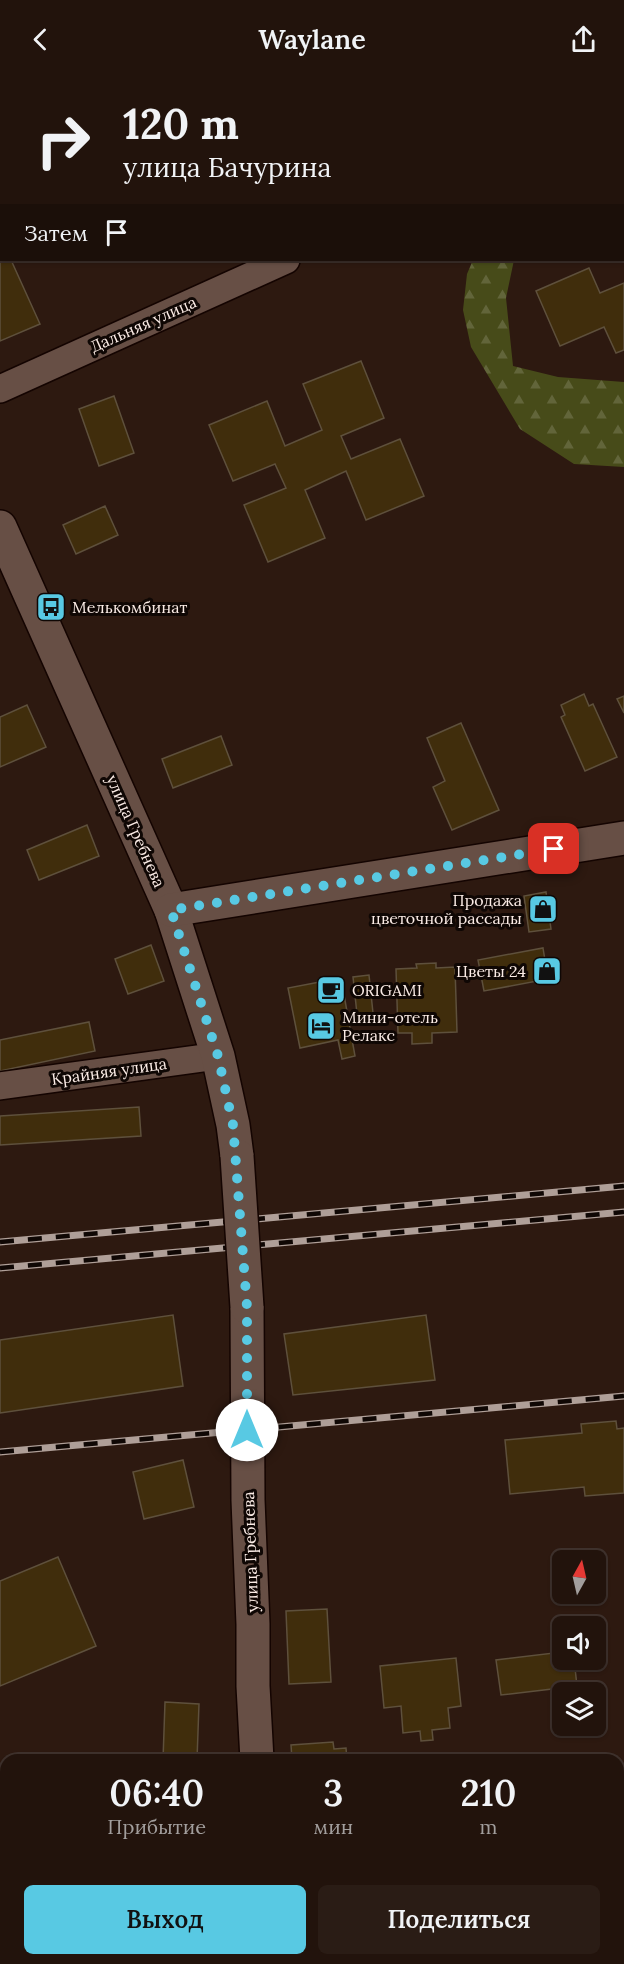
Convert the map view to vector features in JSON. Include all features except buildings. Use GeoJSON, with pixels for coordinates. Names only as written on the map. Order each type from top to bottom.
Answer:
{"type":"FeatureCollection","features":[{"type":"Feature","properties":{"kind":"street","name":"Дальняя улица"},"geometry":{"type":"LineString","coordinates":[[0,389],[284,261]]}},
{"type":"Feature","properties":{"kind":"street","name":"улица Гребнева"},"geometry":{"type":"LineString","coordinates":[[0,527],[171,910],[218,1056],[233,1125],[247,1307],[248,1500],[257,1754]]}},
{"type":"Feature","properties":{"kind":"street"},"geometry":{"type":"LineString","coordinates":[[171,910],[624,838]]}},
{"type":"Feature","properties":{"kind":"street","name":"Крайняя улица"},"geometry":{"type":"LineString","coordinates":[[0,1086],[218,1056]]}},
{"type":"Feature","properties":{"kind":"green space"},"geometry":{"type":"Polygon","coordinates":[[[473,261],[514,261],[506,298],[513,366],[558,377],[624,382],[624,467],[574,464],[520,429],[471,347],[463,310],[467,274],[473,261]]]}},
{"type":"Feature","properties":{"kind":"railway"},"geometry":{"type":"LineString","coordinates":[[0,1242],[624,1186]]}},
{"type":"Feature","properties":{"kind":"railway"},"geometry":{"type":"LineString","coordinates":[[0,1268],[624,1212]]}},
{"type":"Feature","properties":{"kind":"railway"},"geometry":{"type":"LineString","coordinates":[[0,1452],[624,1396]]}},
{"type":"Feature","properties":{"kind":"place","name":"Мелькомбинат"},"geometry":{"type":"Point","coordinates":[51,607]}},
{"type":"Feature","properties":{"kind":"place","name":"Продажа цветочной рассады"},"geometry":{"type":"Point","coordinates":[543,909]}},
{"type":"Feature","properties":{"kind":"place","name":"Цветы 24"},"geometry":{"type":"Point","coordinates":[547,971]}},
{"type":"Feature","properties":{"kind":"place","name":"ORIGAMI"},"geometry":{"type":"Point","coordinates":[331,990]}},
{"type":"Feature","properties":{"kind":"place","name":"Мини-отель Релакс"},"geometry":{"type":"Point","coordinates":[321,1026]}},
{"type":"Feature","properties":{"kind":"route"},"geometry":{"type":"LineString","coordinates":[[247,1430],[247,1307],[233,1125],[204,1006],[171,910],[554,849]]}}]}
